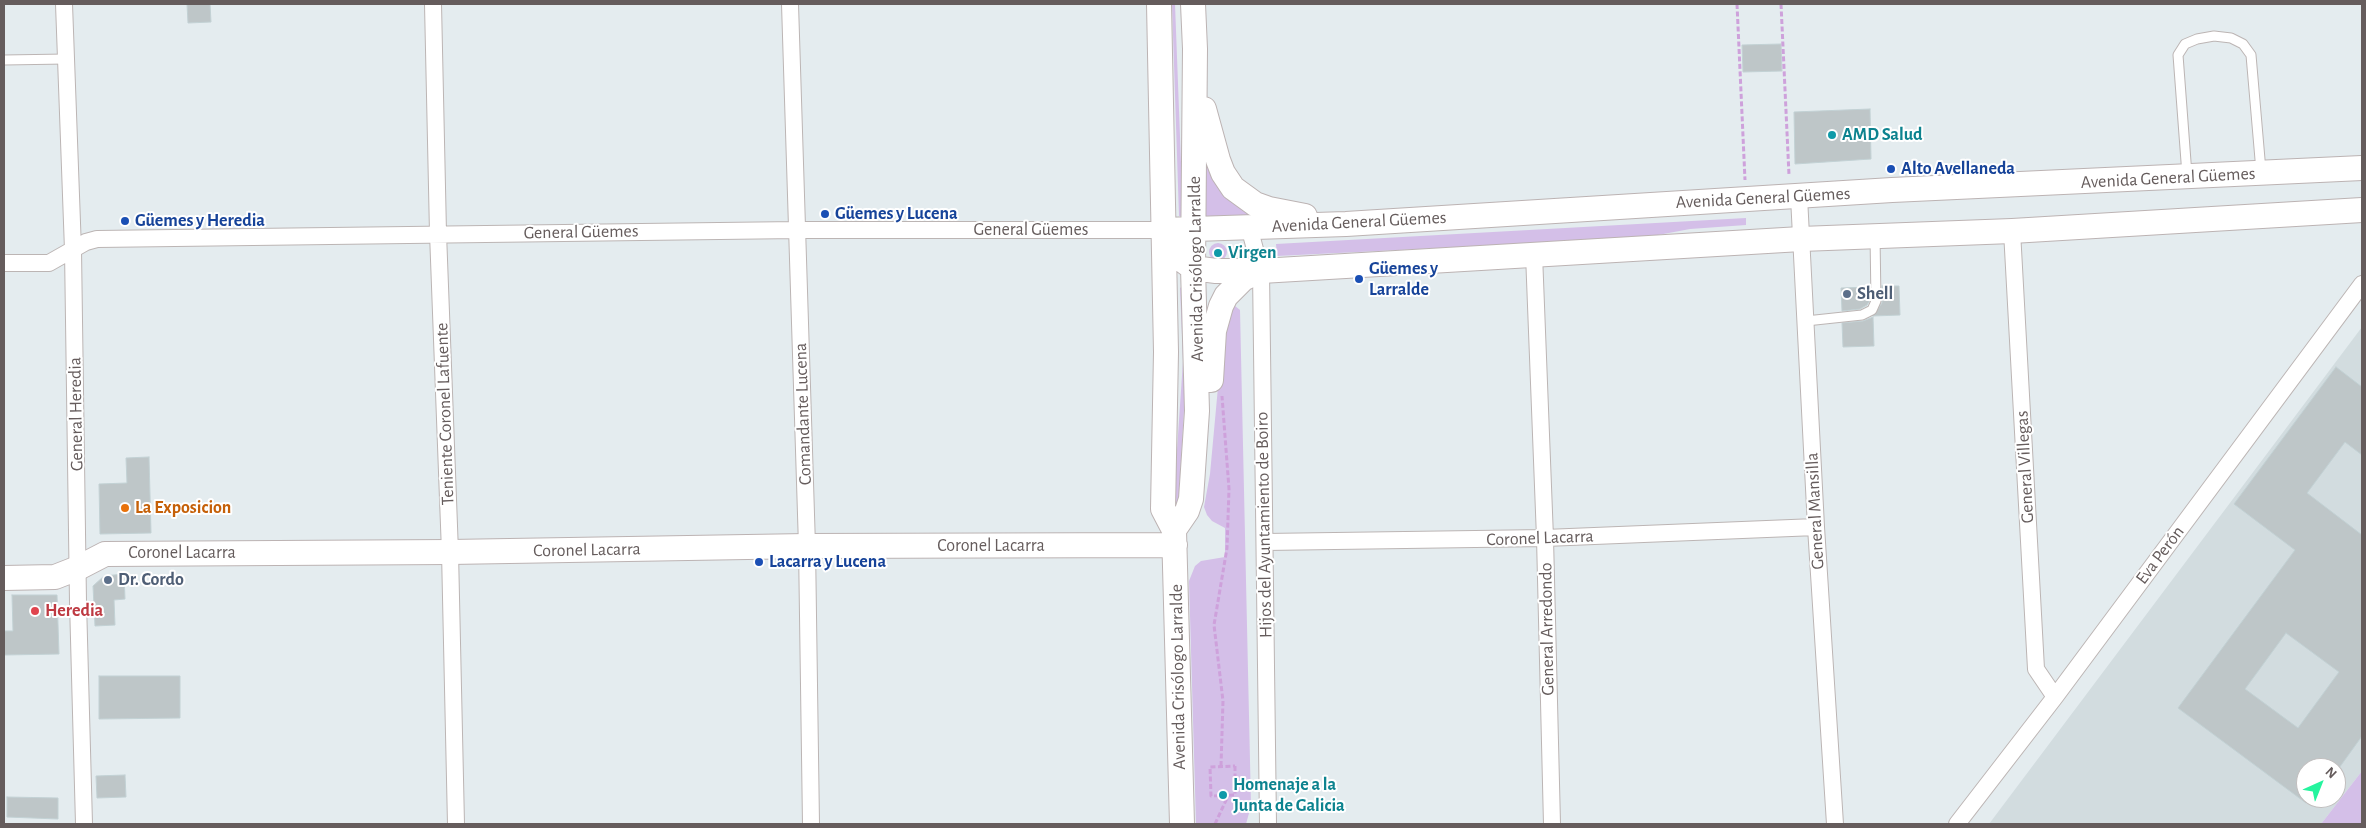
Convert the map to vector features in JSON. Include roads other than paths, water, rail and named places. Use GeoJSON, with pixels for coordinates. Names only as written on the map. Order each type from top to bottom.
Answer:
{"type":"FeatureCollection","features":[{"type":"Feature","properties":{"kind":"main road","name":"Avenida Crisólogo Larralde"},"geometry":{"type":"LineString","coordinates":[[1159,4],[1166,352],[1163,509],[1174,537],[1182,824]]}},
{"type":"Feature","properties":{"kind":"main road","name":"Avenida Crisólogo Larralde"},"geometry":{"type":"LineString","coordinates":[[1174,537],[1191,499],[1196,449],[1198,372],[1193,268],[1195,230],[1195,49],[1193,4]]}},
{"type":"Feature","properties":{"kind":"main road"},"geometry":{"type":"LineString","coordinates":[[1195,49],[1210,136],[1228,182],[1240,195],[1269,209],[1346,224]]}},
{"type":"Feature","properties":{"kind":"main road","name":"Avenida General Güemes"},"geometry":{"type":"LineString","coordinates":[[1164,230],[1346,224],[1746,198],[2362,168]]}},
{"type":"Feature","properties":{"kind":"main road"},"geometry":{"type":"LineString","coordinates":[[1164,230],[1175,255],[1193,268],[1216,271],[1261,271],[1801,239],[2012,232],[2362,210]]}},
{"type":"Feature","properties":{"kind":"main road"},"geometry":{"type":"LineString","coordinates":[[1196,449],[1209,410],[1217,315],[1226,296],[1232,289],[1247,276],[1261,271]]}},
{"type":"Feature","properties":{"kind":"main road","name":"Coronel Lacarra"},"geometry":{"type":"LineString","coordinates":[[4,578],[43,579],[78,568],[105,554],[450,552],[1174,537]]}},
{"type":"Feature","properties":{"kind":"street","name":"General Heredia"},"geometry":{"type":"LineString","coordinates":[[64,4],[73,250],[84,824]]}},
{"type":"Feature","properties":{"kind":"street","name":"Teniente Coronel Lafuente"},"geometry":{"type":"LineString","coordinates":[[433,4],[438,234],[450,552],[456,824]]}},
{"type":"Feature","properties":{"kind":"street","name":"Comandante Lucena"},"geometry":{"type":"LineString","coordinates":[[790,4],[807,546],[811,824]]}},
{"type":"Feature","properties":{"kind":"street","name":"General Mansilla"},"geometry":{"type":"LineString","coordinates":[[1794,197],[1801,239],[1816,527],[1835,824]]}},
{"type":"Feature","properties":{"kind":"street","name":"Hijos del Ayuntamiento de Boiro"},"geometry":{"type":"LineString","coordinates":[[1249,227],[1261,271],[1268,824]]}},
{"type":"Feature","properties":{"kind":"street","name":"General Güemes"},"geometry":{"type":"LineString","coordinates":[[4,263],[49,263],[97,239],[797,230],[1164,230]]}},
{"type":"Feature","properties":{"kind":"street","name":"General Villegas"},"geometry":{"type":"LineString","coordinates":[[2012,232],[2036,669],[2055,696]]}},
{"type":"Feature","properties":{"kind":"street","name":"General Arredondo"},"geometry":{"type":"LineString","coordinates":[[1534,254],[1545,538],[1552,824]]}},
{"type":"Feature","properties":{"kind":"street","name":"Eva Perón"},"geometry":{"type":"LineString","coordinates":[[1956,824],[2055,696],[2362,284]]}},
{"type":"Feature","properties":{"kind":"street","name":"Coronel Lacarra"},"geometry":{"type":"LineString","coordinates":[[1265,542],[1545,538],[1816,527]]}},
{"type":"Feature","properties":{"kind":"lane"},"geometry":{"type":"LineString","coordinates":[[2187,177],[2178,54],[2185,44],[2197,39],[2214,36],[2231,38],[2243,44],[2251,55],[2261,174]]}},
{"type":"Feature","properties":{"kind":"lane"},"geometry":{"type":"LineString","coordinates":[[4,60],[66,59]]}},
{"type":"Feature","properties":{"kind":"lane"},"geometry":{"type":"LineString","coordinates":[[1806,321],[1862,315],[1872,310],[1876,301],[1875,236]]}},
{"type":"Feature","properties":{"kind":"place","name":"AMD Salud"},"geometry":{"type":"Point","coordinates":[1832,135]}},
{"type":"Feature","properties":{"kind":"place","name":"Alto Avellaneda"},"geometry":{"type":"Point","coordinates":[1891,169]}},
{"type":"Feature","properties":{"kind":"place","name":"Güemes y Lucena"},"geometry":{"type":"Point","coordinates":[825,214]}},
{"type":"Feature","properties":{"kind":"place","name":"Güemes y Heredia"},"geometry":{"type":"Point","coordinates":[125,221]}},
{"type":"Feature","properties":{"kind":"place","name":"Virgen"},"geometry":{"type":"Point","coordinates":[1218,253]}},
{"type":"Feature","properties":{"kind":"place","name":"Güemes y Larralde"},"geometry":{"type":"Point","coordinates":[1359,279]}},
{"type":"Feature","properties":{"kind":"place","name":"Shell"},"geometry":{"type":"Point","coordinates":[1847,294]}},
{"type":"Feature","properties":{"kind":"place","name":"La Exposicion"},"geometry":{"type":"Point","coordinates":[125,508]}},
{"type":"Feature","properties":{"kind":"place","name":"Lacarra y Lucena"},"geometry":{"type":"Point","coordinates":[759,562]}},
{"type":"Feature","properties":{"kind":"place","name":"Dr. Cordo"},"geometry":{"type":"Point","coordinates":[108,580]}},
{"type":"Feature","properties":{"kind":"place","name":"Heredia"},"geometry":{"type":"Point","coordinates":[35,611]}},
{"type":"Feature","properties":{"kind":"place","name":"Homenaje a la Junta de Galicia"},"geometry":{"type":"Point","coordinates":[1223,795]}}]}
